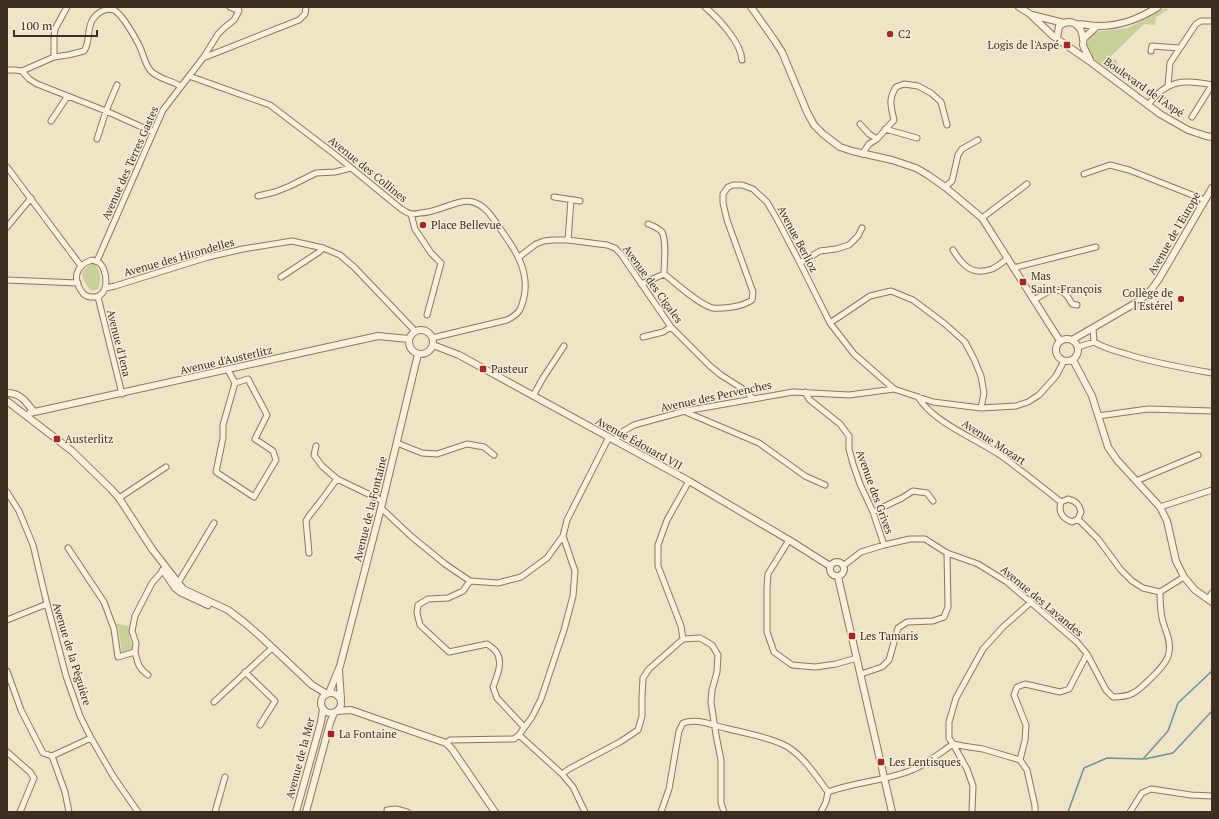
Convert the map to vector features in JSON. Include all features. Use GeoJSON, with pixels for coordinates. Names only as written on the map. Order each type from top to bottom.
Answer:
{"type":"FeatureCollection","features":[{"type":"Feature","properties":{"kind":"street"},"geometry":{"type":"LineString","coordinates":[[54,57],[55,29],[67,7]]}},
{"type":"Feature","properties":{"kind":"street"},"geometry":{"type":"LineString","coordinates":[[230,7],[238,9]]}},
{"type":"Feature","properties":{"kind":"street"},"geometry":{"type":"LineString","coordinates":[[203,58],[299,20],[305,14],[306,7]]}},
{"type":"Feature","properties":{"kind":"street"},"geometry":{"type":"LineString","coordinates":[[705,7],[715,16],[730,34],[742,54],[742,60]]}},
{"type":"Feature","properties":{"kind":"street"},"geometry":{"type":"LineString","coordinates":[[751,7],[782,52],[814,125],[840,147],[852,152],[892,160],[916,168],[945,187],[982,218],[1060,341]]}},
{"type":"Feature","properties":{"kind":"street"},"geometry":{"type":"LineString","coordinates":[[1019,7],[1030,14],[1053,36],[1070,47],[1080,45],[1097,26]]}},
{"type":"Feature","properties":{"kind":"street"},"geometry":{"type":"LineString","coordinates":[[1057,38],[1059,26],[1064,23],[1070,22],[1097,26],[1127,23],[1158,7]]}},
{"type":"Feature","properties":{"kind":"street"},"geometry":{"type":"LineString","coordinates":[[7,70],[22,71],[54,57],[84,51],[87,46],[89,26],[93,19],[101,11],[109,9],[114,10],[121,16],[138,44],[150,70],[180,86]]}},
{"type":"Feature","properties":{"kind":"street","name":"Avenue des Terres Gastes"},"geometry":{"type":"LineString","coordinates":[[97,261],[163,110],[203,58],[218,34],[234,20],[238,9]]}},
{"type":"Feature","properties":{"kind":"street"},"geometry":{"type":"LineString","coordinates":[[1030,14],[1064,23]]}},
{"type":"Feature","properties":{"kind":"street"},"geometry":{"type":"LineString","coordinates":[[1168,86],[1170,63],[1196,24],[1201,21],[1212,21]]}},
{"type":"Feature","properties":{"kind":"street"},"geometry":{"type":"LineString","coordinates":[[1076,24],[1080,30],[1083,40]]}},
{"type":"Feature","properties":{"kind":"street","name":"Boulevard de l'Aspé"},"geometry":{"type":"LineString","coordinates":[[1083,40],[1086,53],[1092,63]]}},
{"type":"Feature","properties":{"kind":"street"},"geometry":{"type":"LineString","coordinates":[[1151,51],[1152,46],[1180,48]]}},
{"type":"Feature","properties":{"kind":"street","name":"Boulevard de l'Aspé"},"geometry":{"type":"LineString","coordinates":[[1070,47],[1148,105],[1188,130],[1209,137],[1212,141]]}},
{"type":"Feature","properties":{"kind":"street"},"geometry":{"type":"LineString","coordinates":[[22,71],[29,79],[38,84],[67,97],[106,111],[153,132]]}},
{"type":"Feature","properties":{"kind":"street","name":"Avenue des Collines"},"geometry":{"type":"LineString","coordinates":[[189,76],[270,105],[400,208],[411,214],[439,210],[462,202],[474,202],[483,207],[495,221],[519,257],[524,272],[526,290],[522,308],[515,316],[507,320],[432,338]]}},
{"type":"Feature","properties":{"kind":"street"},"geometry":{"type":"LineString","coordinates":[[1148,105],[1156,94],[1168,86],[1177,83],[1196,82],[1212,85],[1192,117]]}},
{"type":"Feature","properties":{"kind":"street"},"geometry":{"type":"LineString","coordinates":[[862,154],[869,144],[877,139],[885,128],[894,120],[891,108],[891,96],[896,87],[904,84],[918,86],[931,93],[941,102],[947,125]]}},
{"type":"Feature","properties":{"kind":"street"},"geometry":{"type":"LineString","coordinates":[[97,140],[106,111],[117,85]]}},
{"type":"Feature","properties":{"kind":"street"},"geometry":{"type":"LineString","coordinates":[[51,120],[67,97]]}},
{"type":"Feature","properties":{"kind":"street"},"geometry":{"type":"LineString","coordinates":[[860,124],[869,134],[877,139]]}},
{"type":"Feature","properties":{"kind":"street"},"geometry":{"type":"LineString","coordinates":[[885,128],[917,138]]}},
{"type":"Feature","properties":{"kind":"street"},"geometry":{"type":"LineString","coordinates":[[945,187],[952,181],[955,171],[955,163],[962,149],[978,140]]}},
{"type":"Feature","properties":{"kind":"street"},"geometry":{"type":"LineString","coordinates":[[1084,174],[1110,165],[1129,170],[1205,200]]}},
{"type":"Feature","properties":{"kind":"street"},"geometry":{"type":"LineString","coordinates":[[7,167],[81,266]]}},
{"type":"Feature","properties":{"kind":"street"},"geometry":{"type":"LineString","coordinates":[[258,196],[275,192],[316,174],[335,172],[351,168]]}},
{"type":"Feature","properties":{"kind":"street"},"geometry":{"type":"LineString","coordinates":[[982,218],[1027,184]]}},
{"type":"Feature","properties":{"kind":"street","name":"Avenue Berlioz"},"geometry":{"type":"LineString","coordinates":[[664,274],[706,306],[712,308],[719,309],[735,306],[752,300],[753,292],[727,220],[723,203],[723,194],[728,187],[732,185],[742,185],[753,189],[767,202],[778,221],[830,323],[854,354],[894,389]]}},
{"type":"Feature","properties":{"kind":"street","name":"Avenue de l'Europe"},"geometry":{"type":"LineString","coordinates":[[1072,340],[1139,301],[1151,290],[1160,279],[1212,188]]}},
{"type":"Feature","properties":{"kind":"street"},"geometry":{"type":"LineString","coordinates":[[554,197],[580,202]]}},
{"type":"Feature","properties":{"kind":"street"},"geometry":{"type":"LineString","coordinates":[[7,227],[31,198]]}},
{"type":"Feature","properties":{"kind":"street"},"geometry":{"type":"LineString","coordinates":[[568,240],[572,200]]}},
{"type":"Feature","properties":{"kind":"street"},"geometry":{"type":"LineString","coordinates":[[411,214],[415,229],[432,253],[441,262],[427,315]]}},
{"type":"Feature","properties":{"kind":"street"},"geometry":{"type":"LineString","coordinates":[[641,284],[664,274],[664,238],[662,232],[655,226],[648,224]]}},
{"type":"Feature","properties":{"kind":"street"},"geometry":{"type":"LineString","coordinates":[[800,263],[820,251],[836,249],[849,245],[858,236],[862,228]]}},
{"type":"Feature","properties":{"kind":"street","name":"Avenue des Cigales"},"geometry":{"type":"LineString","coordinates":[[519,257],[536,244],[552,240],[568,240],[608,245],[615,248],[621,254],[671,327],[710,366],[746,391],[752,398]]}},
{"type":"Feature","properties":{"kind":"street","name":"Avenue des Hirondelles"},"geometry":{"type":"LineString","coordinates":[[106,288],[243,248],[292,241],[323,248],[340,255],[354,267],[415,331]]}},
{"type":"Feature","properties":{"kind":"street"},"geometry":{"type":"LineString","coordinates":[[1013,268],[1096,247]]}},
{"type":"Feature","properties":{"kind":"street"},"geometry":{"type":"LineString","coordinates":[[281,277],[323,248]]}},
{"type":"Feature","properties":{"kind":"street"},"geometry":{"type":"LineString","coordinates":[[953,250],[960,263],[970,270],[981,271],[992,269],[1008,258]]}},
{"type":"Feature","properties":{"kind":"street"},"geometry":{"type":"LineString","coordinates":[[92,260],[97,261],[101,264],[106,277],[106,288],[101,295],[98,297],[93,297],[84,294],[81,291],[76,275],[77,271],[86,262],[92,260]]}},
{"type":"Feature","properties":{"kind":"street"},"geometry":{"type":"LineString","coordinates":[[7,280],[78,283]]}},
{"type":"Feature","properties":{"kind":"street"},"geometry":{"type":"LineString","coordinates":[[1034,300],[1048,291],[1060,290],[1072,304],[1078,305]]}},
{"type":"Feature","properties":{"kind":"street"},"geometry":{"type":"LineString","coordinates":[[830,323],[870,296],[891,291],[913,300],[945,324],[965,342],[981,376],[984,393],[981,408]]}},
{"type":"Feature","properties":{"kind":"street","name":"Avenue d'Iena"},"geometry":{"type":"LineString","coordinates":[[98,297],[122,394]]}},
{"type":"Feature","properties":{"kind":"street"},"geometry":{"type":"LineString","coordinates":[[643,337],[663,332],[671,327]]}},
{"type":"Feature","properties":{"kind":"street"},"geometry":{"type":"LineString","coordinates":[[1093,328],[1094,342]]}},
{"type":"Feature","properties":{"kind":"street"},"geometry":{"type":"LineString","coordinates":[[415,331],[426,331],[432,338],[433,345],[425,354],[418,354],[411,350],[409,346],[410,336],[415,331]]}},
{"type":"Feature","properties":{"kind":"street","name":"Avenue d'Austerlitz"},"geometry":{"type":"LineString","coordinates":[[27,416],[34,412],[122,394],[378,336],[409,340]]}},
{"type":"Feature","properties":{"kind":"street"},"geometry":{"type":"LineString","coordinates":[[1065,339],[1075,341],[1078,347],[1078,354],[1073,360],[1064,360],[1059,357],[1056,352],[1060,341],[1065,339]]}},
{"type":"Feature","properties":{"kind":"street"},"geometry":{"type":"LineString","coordinates":[[1078,347],[1094,342],[1103,347],[1142,359],[1212,373]]}},
{"type":"Feature","properties":{"kind":"street","name":"Avenue Édouard VII"},"geometry":{"type":"LineString","coordinates":[[433,345],[459,355],[689,481],[830,566],[830,572],[833,576],[838,577],[892,812]]}},
{"type":"Feature","properties":{"kind":"street"},"geometry":{"type":"LineString","coordinates":[[533,396],[564,346]]}},
{"type":"Feature","properties":{"kind":"street","name":"Avenue de la Fontaine"},"geometry":{"type":"LineString","coordinates":[[328,694],[339,669],[383,501],[418,354]]}},
{"type":"Feature","properties":{"kind":"street"},"geometry":{"type":"LineString","coordinates":[[894,389],[933,402],[981,408],[1016,406],[1028,402],[1039,395],[1056,376],[1064,360]]}},
{"type":"Feature","properties":{"kind":"street"},"geometry":{"type":"LineString","coordinates":[[1073,360],[1092,396],[1108,447],[1117,460],[1160,507],[1167,521],[1176,561],[1184,577],[1195,590],[1210,601],[1212,593]]}},
{"type":"Feature","properties":{"kind":"street"},"geometry":{"type":"LineString","coordinates":[[228,370],[235,383],[223,425],[223,438],[216,472],[254,498],[276,460],[273,451],[255,439],[267,416],[264,409],[248,379],[235,383]]}},
{"type":"Feature","properties":{"kind":"street","name":"Avenue des Pervenches"},"geometry":{"type":"LineString","coordinates":[[611,439],[634,425],[685,410],[752,398],[782,393],[804,392],[849,394],[894,389]]}},
{"type":"Feature","properties":{"kind":"street","name":"Avenue des Grives"},"geometry":{"type":"LineString","coordinates":[[804,392],[809,399],[840,424],[849,436],[849,449],[852,464],[873,512],[884,545]]}},
{"type":"Feature","properties":{"kind":"street"},"geometry":{"type":"LineString","coordinates":[[7,393],[14,393],[25,400],[34,412]]}},
{"type":"Feature","properties":{"kind":"street","name":"Avenue Mozart"},"geometry":{"type":"LineString","coordinates":[[918,396],[924,406],[936,415],[954,428],[999,454],[1061,502]]}},
{"type":"Feature","properties":{"kind":"street"},"geometry":{"type":"LineString","coordinates":[[7,401],[72,451],[118,498],[165,569],[173,584],[180,592],[237,617]]}},
{"type":"Feature","properties":{"kind":"street","name":"Avenue d'Austerlitz"},"geometry":{"type":"LineString","coordinates":[[33,420],[48,409]]}},
{"type":"Feature","properties":{"kind":"street"},"geometry":{"type":"LineString","coordinates":[[1098,416],[1148,409],[1212,411]]}},
{"type":"Feature","properties":{"kind":"street"},"geometry":{"type":"LineString","coordinates":[[685,410],[688,413],[759,443],[805,476],[825,485]]}},
{"type":"Feature","properties":{"kind":"street"},"geometry":{"type":"LineString","coordinates":[[381,508],[412,537],[445,564],[470,581],[498,583],[521,577],[547,558],[563,536],[567,520],[611,439]]}},
{"type":"Feature","properties":{"kind":"street"},"geometry":{"type":"LineString","coordinates":[[397,443],[422,453],[437,454],[467,444],[484,447],[494,455]]}},
{"type":"Feature","properties":{"kind":"street"},"geometry":{"type":"LineString","coordinates":[[316,446],[314,455],[322,466],[337,479],[383,501]]}},
{"type":"Feature","properties":{"kind":"street"},"geometry":{"type":"LineString","coordinates":[[1136,481],[1198,455]]}},
{"type":"Feature","properties":{"kind":"street"},"geometry":{"type":"LineString","coordinates":[[118,498],[166,467]]}},
{"type":"Feature","properties":{"kind":"street"},"geometry":{"type":"LineString","coordinates":[[309,553],[306,521],[337,479]]}},
{"type":"Feature","properties":{"kind":"street"},"geometry":{"type":"LineString","coordinates":[[682,639],[681,626],[658,566],[658,545],[667,520],[689,481]]}},
{"type":"Feature","properties":{"kind":"street"},"geometry":{"type":"LineString","coordinates":[[1160,507],[1212,490]]}},
{"type":"Feature","properties":{"kind":"street"},"geometry":{"type":"LineString","coordinates":[[873,512],[913,491],[927,493],[933,501]]}},
{"type":"Feature","properties":{"kind":"street","name":"Avenue de la Péguière"},"geometry":{"type":"LineString","coordinates":[[7,492],[19,510],[33,545],[46,604],[66,676],[80,716],[113,776],[138,812]]}},
{"type":"Feature","properties":{"kind":"street"},"geometry":{"type":"LineString","coordinates":[[1068,499],[1080,505],[1082,512],[1078,519],[1072,522],[1061,515],[1061,502],[1068,499]]}},
{"type":"Feature","properties":{"kind":"street"},"geometry":{"type":"LineString","coordinates":[[1078,519],[1098,539],[1121,570],[1132,581],[1143,588],[1160,592],[1184,577]]}},
{"type":"Feature","properties":{"kind":"street"},"geometry":{"type":"LineString","coordinates":[[178,583],[214,522]]}},
{"type":"Feature","properties":{"kind":"street"},"geometry":{"type":"LineString","coordinates":[[446,743],[450,740],[514,739],[519,735],[532,717],[541,699],[564,630],[573,596],[575,571],[563,536]]}},
{"type":"Feature","properties":{"kind":"street","name":"Avenue des Lavandes"},"geometry":{"type":"LineString","coordinates":[[843,566],[861,552],[910,539],[925,539],[947,553],[978,564],[1007,582],[1077,642],[1087,654],[1106,690],[1113,697],[1122,697],[1136,693],[1162,666],[1169,653],[1168,637],[1160,608],[1160,592]]}},
{"type":"Feature","properties":{"kind":"street"},"geometry":{"type":"LineString","coordinates":[[789,540],[768,574],[766,588],[767,632],[774,652],[792,666],[814,667],[836,664],[857,658]]}},
{"type":"Feature","properties":{"kind":"street"},"geometry":{"type":"LineString","coordinates":[[68,548],[104,602],[114,629],[118,657],[135,652]]}},
{"type":"Feature","properties":{"kind":"street"},"geometry":{"type":"LineString","coordinates":[[861,674],[882,667],[888,660],[898,628],[907,622],[933,621],[944,617],[948,608],[947,553]]}},
{"type":"Feature","properties":{"kind":"street"},"geometry":{"type":"LineString","coordinates":[[830,566],[836,562],[843,566],[843,573],[838,577]]}},
{"type":"Feature","properties":{"kind":"street"},"geometry":{"type":"LineString","coordinates":[[165,569],[186,591],[228,610],[260,636],[312,685],[328,694],[336,694],[351,710],[446,743],[452,749],[496,812]]}},
{"type":"Feature","properties":{"kind":"street"},"geometry":{"type":"LineString","coordinates":[[148,675],[139,667],[135,652],[136,643],[132,630],[135,616],[152,583],[165,569]]}},
{"type":"Feature","properties":{"kind":"street"},"geometry":{"type":"LineString","coordinates":[[470,581],[463,591],[448,598],[428,599],[418,605],[417,613],[420,625],[449,652],[487,644],[497,651],[499,660],[498,674],[493,687],[498,698],[524,727]]}},
{"type":"Feature","properties":{"kind":"street"},"geometry":{"type":"LineString","coordinates":[[972,812],[973,786],[967,769],[949,738],[949,722],[956,698],[983,649],[1003,627],[1031,602]]}},
{"type":"Feature","properties":{"kind":"street"},"geometry":{"type":"LineString","coordinates":[[7,620],[46,604]]}},
{"type":"Feature","properties":{"kind":"street"},"geometry":{"type":"LineString","coordinates":[[562,774],[620,742],[638,730],[642,716],[643,678],[649,669],[682,639],[700,638],[712,644],[718,655],[717,672],[712,690],[711,702],[721,760],[721,802],[724,812]]}},
{"type":"Feature","properties":{"kind":"street"},"geometry":{"type":"LineString","coordinates":[[214,702],[272,648]]}},
{"type":"Feature","properties":{"kind":"street"},"geometry":{"type":"LineString","coordinates":[[1020,760],[1025,740],[1026,725],[1014,695],[1017,687],[1025,684],[1060,692],[1069,689],[1087,654]]}},
{"type":"Feature","properties":{"kind":"street","name":"Avenue de la Fontaine"},"geometry":{"type":"LineString","coordinates":[[339,669],[341,700]]}},
{"type":"Feature","properties":{"kind":"street"},"geometry":{"type":"LineString","coordinates":[[7,672],[21,710],[42,753],[52,756],[91,738]]}},
{"type":"Feature","properties":{"kind":"street"},"geometry":{"type":"LineString","coordinates":[[246,672],[275,701],[260,725]]}},
{"type":"Feature","properties":{"kind":"street"},"geometry":{"type":"LineString","coordinates":[[312,685],[322,700],[323,709],[328,712],[351,710]]}},
{"type":"Feature","properties":{"kind":"street"},"geometry":{"type":"LineString","coordinates":[[322,700],[328,694]]}},
{"type":"Feature","properties":{"kind":"street"},"geometry":{"type":"LineString","coordinates":[[336,712],[341,707],[341,700]]}},
{"type":"Feature","properties":{"kind":"street","name":"Avenue de la Mer"},"geometry":{"type":"LineString","coordinates":[[296,812],[321,722],[323,709]]}},
{"type":"Feature","properties":{"kind":"street","name":"Avenue de la Mer"},"geometry":{"type":"LineString","coordinates":[[306,812],[330,723],[336,712]]}},
{"type":"Feature","properties":{"kind":"street"},"geometry":{"type":"LineString","coordinates":[[661,812],[669,789],[679,731],[683,723],[690,720],[764,737],[783,744],[800,757],[828,792],[826,802],[821,812]]}},
{"type":"Feature","properties":{"kind":"street"},"geometry":{"type":"LineString","coordinates":[[519,735],[562,774],[573,787],[585,812]]}},
{"type":"Feature","properties":{"kind":"street"},"geometry":{"type":"LineString","coordinates":[[828,792],[912,770],[931,760],[953,744],[983,749],[1020,760],[1027,770],[1035,812]]}},
{"type":"Feature","properties":{"kind":"street"},"geometry":{"type":"LineString","coordinates":[[7,752],[30,772],[34,778],[20,812]]}},
{"type":"Feature","properties":{"kind":"street"},"geometry":{"type":"LineString","coordinates":[[52,756],[65,792],[69,812]]}},
{"type":"Feature","properties":{"kind":"street"},"geometry":{"type":"LineString","coordinates":[[214,812],[226,777]]}},
{"type":"Feature","properties":{"kind":"street"},"geometry":{"type":"LineString","coordinates":[[1130,812],[1142,793],[1151,788],[1191,795],[1212,796]]}},
{"type":"Feature","properties":{"kind":"street"},"geometry":{"type":"LineString","coordinates":[[387,810],[396,809],[407,812]]}},
{"type":"Feature","properties":{"kind":"green space"},"geometry":{"type":"Polygon","coordinates":[[[1166,8],[1168,10],[1156,17],[1155,25],[1144,24],[1109,58],[1117,60],[1118,75],[1099,62],[1089,51],[1087,45],[1089,38],[1095,32],[1128,28],[1166,8]]]}},
{"type":"Feature","properties":{"kind":"green space"},"geometry":{"type":"Polygon","coordinates":[[[90,264],[97,266],[100,278],[98,289],[92,291],[87,286],[82,276],[83,271],[90,264]]]}},
{"type":"Feature","properties":{"kind":"green space"},"geometry":{"type":"Polygon","coordinates":[[[115,623],[128,626],[133,649],[122,653],[118,626],[115,626],[115,623]]]}},
{"type":"Feature","properties":{"kind":"waterway"},"geometry":{"type":"LineString","coordinates":[[1068,812],[1084,768],[1107,758],[1143,759],[1168,731],[1178,703],[1212,671]]}},
{"type":"Feature","properties":{"kind":"waterway"},"geometry":{"type":"LineString","coordinates":[[1145,759],[1173,753],[1212,712]]}},
{"type":"Feature","properties":{"kind":"place","name":"C2"},"geometry":{"type":"Point","coordinates":[890,34]}},
{"type":"Feature","properties":{"kind":"place","name":"Logis de l'Aspé"},"geometry":{"type":"Point","coordinates":[1067,45]}},
{"type":"Feature","properties":{"kind":"place","name":"Place Bellevue"},"geometry":{"type":"Point","coordinates":[423,225]}},
{"type":"Feature","properties":{"kind":"place","name":"Mas Saint-François"},"geometry":{"type":"Point","coordinates":[1023,282]}},
{"type":"Feature","properties":{"kind":"place","name":"Collège de l'Estérel"},"geometry":{"type":"Point","coordinates":[1181,299]}},
{"type":"Feature","properties":{"kind":"place","name":"Pasteur"},"geometry":{"type":"Point","coordinates":[483,369]}},
{"type":"Feature","properties":{"kind":"place","name":"Austerlitz"},"geometry":{"type":"Point","coordinates":[57,439]}},
{"type":"Feature","properties":{"kind":"place","name":"Les Tamaris"},"geometry":{"type":"Point","coordinates":[852,636]}},
{"type":"Feature","properties":{"kind":"place","name":"La Fontaine"},"geometry":{"type":"Point","coordinates":[331,734]}},
{"type":"Feature","properties":{"kind":"place","name":"Les Lentisques"},"geometry":{"type":"Point","coordinates":[881,762]}}]}
